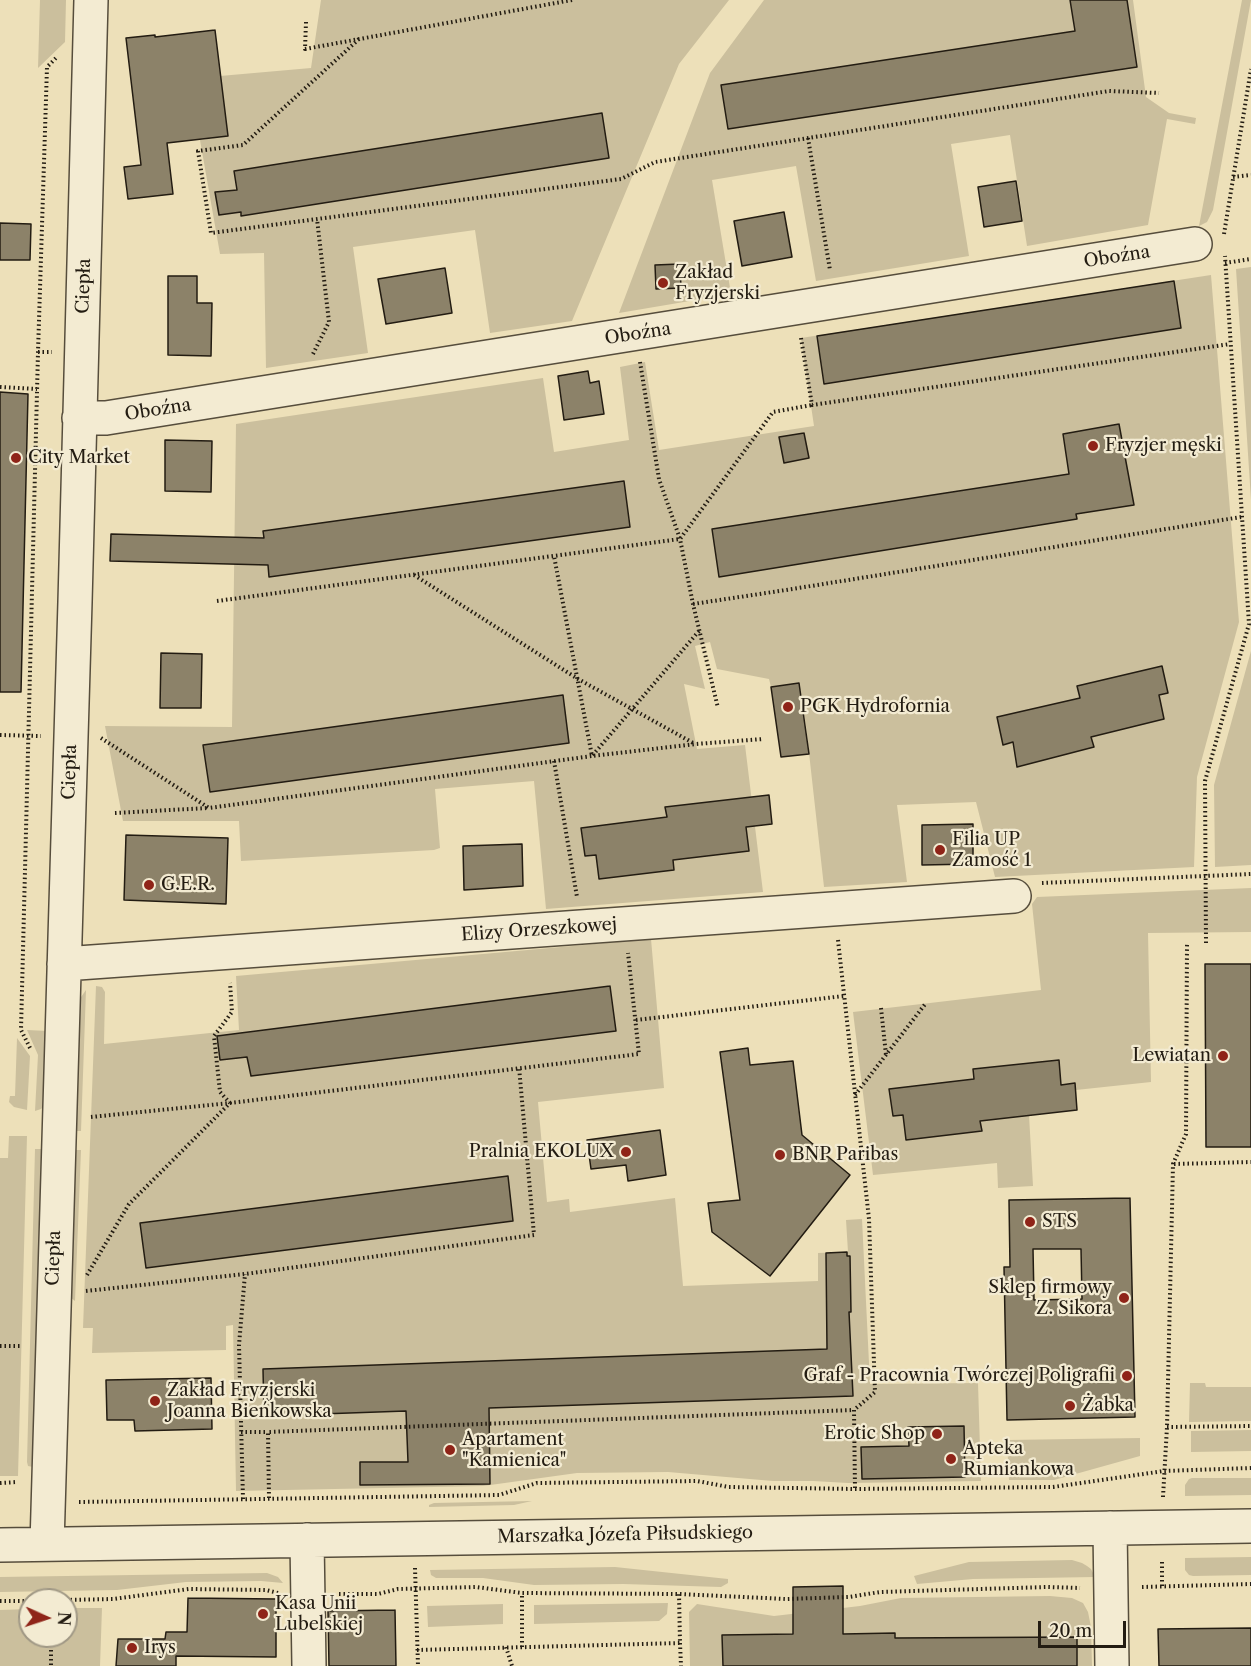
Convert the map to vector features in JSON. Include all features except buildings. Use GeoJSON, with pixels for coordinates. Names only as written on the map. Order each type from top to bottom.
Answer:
{"type":"FeatureCollection","features":[{"type":"Feature","properties":{"kind":"street","name":"Ciepła"},"geometry":{"type":"LineString","coordinates":[[47,1544],[91,0]]}},
{"type":"Feature","properties":{"kind":"street","name":"Oboźna"},"geometry":{"type":"LineString","coordinates":[[80,418],[106,418],[1215,245]]}},
{"type":"Feature","properties":{"kind":"street","name":"Elizy Orzeszkowej"},"geometry":{"type":"LineString","coordinates":[[64,964],[1014,896]]}},
{"type":"Feature","properties":{"kind":"street","name":"Marszałka Józefa Piłsudskiego"},"geometry":{"type":"LineString","coordinates":[[0,1545],[1251,1526]]}},
{"type":"Feature","properties":{"kind":"street"},"geometry":{"type":"LineString","coordinates":[[1110,1528],[1112,1666]]}},
{"type":"Feature","properties":{"kind":"street"},"geometry":{"type":"LineString","coordinates":[[308,1540],[309,1666]]}},
{"type":"Feature","properties":{"kind":"path"},"geometry":{"type":"LineString","coordinates":[[306,22],[305,49],[573,0]]}},
{"type":"Feature","properties":{"kind":"path"},"geometry":{"type":"LineString","coordinates":[[359,39],[243,145],[198,151],[211,233],[621,179],[655,162],[1109,91],[1159,93]]}},
{"type":"Feature","properties":{"kind":"path"},"geometry":{"type":"LineString","coordinates":[[34,1056],[21,1030],[37,389],[47,67],[63,53]]}},
{"type":"Feature","properties":{"kind":"path"},"geometry":{"type":"LineString","coordinates":[[1206,942],[1205,781],[1250,624],[1225,263],[1215,245],[1233,177],[1251,69]]}},
{"type":"Feature","properties":{"kind":"path"},"geometry":{"type":"LineString","coordinates":[[1245,104],[1251,100]]}},
{"type":"Feature","properties":{"kind":"path"},"geometry":{"type":"LineString","coordinates":[[808,138],[831,272]]}},
{"type":"Feature","properties":{"kind":"path"},"geometry":{"type":"LineString","coordinates":[[1233,177],[1251,175]]}},
{"type":"Feature","properties":{"kind":"path"},"geometry":{"type":"LineString","coordinates":[[310,358],[329,322],[317,219]]}},
{"type":"Feature","properties":{"kind":"path"},"geometry":{"type":"LineString","coordinates":[[1225,263],[1251,259]]}},
{"type":"Feature","properties":{"kind":"path"},"geometry":{"type":"LineString","coordinates":[[800,336],[812,405],[816,404]]}},
{"type":"Feature","properties":{"kind":"path"},"geometry":{"type":"LineString","coordinates":[[217,601],[680,539],[773,412],[1230,344]]}},
{"type":"Feature","properties":{"kind":"path"},"geometry":{"type":"LineString","coordinates":[[640,361],[659,479],[680,539],[718,708]]}},
{"type":"Feature","properties":{"kind":"path"},"geometry":{"type":"LineString","coordinates":[[0,387],[37,389]]}},
{"type":"Feature","properties":{"kind":"path"},"geometry":{"type":"LineString","coordinates":[[693,604],[1241,517]]}},
{"type":"Feature","properties":{"kind":"path"},"geometry":{"type":"LineString","coordinates":[[554,556],[592,756]]}},
{"type":"Feature","properties":{"kind":"path"},"geometry":{"type":"LineString","coordinates":[[413,575],[578,679],[696,744]]}},
{"type":"Feature","properties":{"kind":"path"},"geometry":{"type":"LineString","coordinates":[[592,756],[699,630]]}},
{"type":"Feature","properties":{"kind":"path"},"geometry":{"type":"LineString","coordinates":[[0,735],[29,735]]}},
{"type":"Feature","properties":{"kind":"path"},"geometry":{"type":"LineString","coordinates":[[96,736],[209,808]]}},
{"type":"Feature","properties":{"kind":"path"},"geometry":{"type":"LineString","coordinates":[[115,813],[209,808],[592,756],[763,739]]}},
{"type":"Feature","properties":{"kind":"path"},"geometry":{"type":"LineString","coordinates":[[555,761],[578,901]]}},
{"type":"Feature","properties":{"kind":"path"},"geometry":{"type":"LineString","coordinates":[[1205,876],[1251,874]]}},
{"type":"Feature","properties":{"kind":"path"},"geometry":{"type":"LineString","coordinates":[[241,1432],[854,1410],[874,1392],[869,1219],[835,908]]}},
{"type":"Feature","properties":{"kind":"path"},"geometry":{"type":"LineString","coordinates":[[84,1117],[230,1103],[639,1054],[625,923]]}},
{"type":"Feature","properties":{"kind":"path"},"geometry":{"type":"LineString","coordinates":[[1163,1494],[1167,1427],[1173,1164],[1186,1134],[1187,943]]}},
{"type":"Feature","properties":{"kind":"path"},"geometry":{"type":"LineString","coordinates":[[228,953],[232,1012],[214,1036],[220,1092],[230,1103]]}},
{"type":"Feature","properties":{"kind":"path"},"geometry":{"type":"LineString","coordinates":[[636,1020],[844,996]]}},
{"type":"Feature","properties":{"kind":"path"},"geometry":{"type":"LineString","coordinates":[[855,1095],[926,1003]]}},
{"type":"Feature","properties":{"kind":"path"},"geometry":{"type":"LineString","coordinates":[[881,1008],[886,1055]]}},
{"type":"Feature","properties":{"kind":"path"},"geometry":{"type":"LineString","coordinates":[[77,1292],[245,1274],[534,1235],[519,1067]]}},
{"type":"Feature","properties":{"kind":"path"},"geometry":{"type":"LineString","coordinates":[[83,1282],[129,1204],[230,1103]]}},
{"type":"Feature","properties":{"kind":"path"},"geometry":{"type":"LineString","coordinates":[[1173,1164],[1251,1162]]}},
{"type":"Feature","properties":{"kind":"path"},"geometry":{"type":"LineString","coordinates":[[243,1498],[239,1345],[245,1274]]}},
{"type":"Feature","properties":{"kind":"path"},"geometry":{"type":"LineString","coordinates":[[0,1346],[28,1347]]}},
{"type":"Feature","properties":{"kind":"path"},"geometry":{"type":"LineString","coordinates":[[854,1410],[855,1490]]}},
{"type":"Feature","properties":{"kind":"path"},"geometry":{"type":"LineString","coordinates":[[1167,1427],[1251,1426]]}},
{"type":"Feature","properties":{"kind":"path"},"geometry":{"type":"LineString","coordinates":[[268,1432],[269,1498]]}},
{"type":"Feature","properties":{"kind":"path"},"geometry":{"type":"LineString","coordinates":[[78,1502],[499,1495],[537,1483],[697,1481],[729,1487],[855,1490],[1053,1487],[1164,1471],[1251,1468]]}},
{"type":"Feature","properties":{"kind":"path"},"geometry":{"type":"LineString","coordinates":[[0,1483],[25,1482]]}},
{"type":"Feature","properties":{"kind":"path"},"geometry":{"type":"LineString","coordinates":[[413,1496],[414,1508]]}},
{"type":"Feature","properties":{"kind":"path"},"geometry":{"type":"LineString","coordinates":[[1162,1562],[1162,1586]]}},
{"type":"Feature","properties":{"kind":"path"},"geometry":{"type":"LineString","coordinates":[[415,1573],[418,1666]]}},
{"type":"Feature","properties":{"kind":"path"},"geometry":{"type":"LineString","coordinates":[[1135,1587],[1251,1584]]}},
{"type":"Feature","properties":{"kind":"path"},"geometry":{"type":"LineString","coordinates":[[338,1594],[378,1593],[415,1588],[476,1587],[522,1593],[678,1594],[786,1599],[849,1597],[892,1592],[1084,1588]]}},
{"type":"Feature","properties":{"kind":"path"},"geometry":{"type":"LineString","coordinates":[[78,1600],[113,1599],[189,1589],[266,1590],[286,1596]]}},
{"type":"Feature","properties":{"kind":"path"},"geometry":{"type":"LineString","coordinates":[[522,1593],[522,1647]]}},
{"type":"Feature","properties":{"kind":"path"},"geometry":{"type":"LineString","coordinates":[[678,1594],[681,1666]]}},
{"type":"Feature","properties":{"kind":"path"},"geometry":{"type":"LineString","coordinates":[[0,1601],[18,1601]]}},
{"type":"Feature","properties":{"kind":"path"},"geometry":{"type":"LineString","coordinates":[[417,1650],[680,1643]]}},
{"type":"Feature","properties":{"kind":"path"},"geometry":{"type":"LineString","coordinates":[[506,1647],[512,1666]]}},
{"type":"Feature","properties":{"kind":"path"},"geometry":{"type":"LineString","coordinates":[[51,1648],[51,1665]]}},
{"type":"Feature","properties":{"kind":"shaded area"},"geometry":{"type":"Polygon","coordinates":[[[40,0],[66,0],[65,42],[38,68],[40,0]]]}},
{"type":"Feature","properties":{"kind":"shaded area"},"geometry":{"type":"Polygon","coordinates":[[[321,0],[729,0],[679,64],[572,321],[490,333],[475,230],[353,247],[368,353],[266,368],[264,253],[220,254],[200,140],[228,136],[220,76],[311,68],[321,0]]]}},
{"type":"Feature","properties":{"kind":"shaded area"},"geometry":{"type":"Polygon","coordinates":[[[764,0],[1133,0],[1146,97],[1169,113],[1196,118],[1195,124],[1167,119],[1148,225],[1027,246],[1010,135],[951,144],[969,256],[816,281],[796,166],[712,180],[731,294],[619,313],[710,73],[764,0]]]}},
{"type":"Feature","properties":{"kind":"shaded area"},"geometry":{"type":"Polygon","coordinates":[[[1242,0],[1251,0],[1213,210],[1207,222],[1199,226],[1242,0]]]}},
{"type":"Feature","properties":{"kind":"shaded area"},"geometry":{"type":"Polygon","coordinates":[[[1251,267],[1251,500],[1236,269],[1251,267]]]}},
{"type":"Feature","properties":{"kind":"shaded area"},"geometry":{"type":"Polygon","coordinates":[[[1211,275],[1239,622],[1197,777],[1194,867],[995,877],[976,802],[897,805],[907,882],[824,887],[806,726],[799,684],[771,687],[769,679],[717,669],[710,642],[695,646],[705,689],[684,684],[697,749],[745,745],[763,892],[546,909],[534,781],[435,789],[440,848],[434,850],[241,861],[239,821],[123,821],[105,726],[232,727],[236,424],[543,378],[554,452],[629,440],[620,367],[645,362],[659,450],[814,426],[801,338],[1211,275]]]}},
{"type":"Feature","properties":{"kind":"shaded area"},"geometry":{"type":"Polygon","coordinates":[[[1251,651],[1251,865],[1215,867],[1214,785],[1251,651]]]}},
{"type":"Feature","properties":{"kind":"shaded area"},"geometry":{"type":"Polygon","coordinates":[[[1251,888],[1251,932],[1148,933],[1151,1082],[1076,1090],[1077,1110],[1029,1115],[1033,1186],[998,1188],[997,1163],[873,1175],[853,1012],[1041,990],[1032,904],[1037,897],[1251,888]]]}},
{"type":"Feature","properties":{"kind":"shaded area"},"geometry":{"type":"Polygon","coordinates":[[[651,939],[664,1088],[538,1102],[547,1202],[569,1199],[570,1212],[675,1198],[683,1286],[818,1281],[818,1253],[848,1252],[846,1220],[862,1219],[870,1384],[978,1383],[981,1481],[848,1483],[773,1481],[668,1472],[577,1473],[483,1486],[236,1491],[233,1325],[226,1326],[226,1350],[92,1353],[93,1328],[83,1328],[96,986],[102,987],[105,992],[104,1044],[239,1030],[236,976],[651,939]]]}},
{"type":"Feature","properties":{"kind":"shaded area"},"geometry":{"type":"Polygon","coordinates":[[[86,990],[81,1131],[73,1131],[79,1000],[86,990]]]}},
{"type":"Feature","properties":{"kind":"shaded area"},"geometry":{"type":"Polygon","coordinates":[[[27,1030],[48,1031],[44,1106],[35,1111],[38,1055],[27,1030]]]}},
{"type":"Feature","properties":{"kind":"shaded area"},"geometry":{"type":"Polygon","coordinates":[[[17,1038],[30,1056],[27,1110],[14,1107],[9,1102],[10,1096],[15,1096],[17,1038]]]}},
{"type":"Feature","properties":{"kind":"shaded area"},"geometry":{"type":"Polygon","coordinates":[[[9,1136],[27,1136],[18,1476],[0,1476],[0,1158],[8,1158],[9,1136]]]}},
{"type":"Feature","properties":{"kind":"shaded area"},"geometry":{"type":"Polygon","coordinates":[[[35,1149],[45,1149],[33,1467],[28,1466],[27,1462],[35,1149]]]}},
{"type":"Feature","properties":{"kind":"shaded area"},"geometry":{"type":"Polygon","coordinates":[[[72,1150],[81,1150],[75,1301],[70,1297],[72,1150]]]}},
{"type":"Feature","properties":{"kind":"shaded area"},"geometry":{"type":"Polygon","coordinates":[[[1190,1383],[1205,1383],[1206,1387],[1251,1387],[1251,1421],[1189,1422],[1190,1383]]]}},
{"type":"Feature","properties":{"kind":"shaded area"},"geometry":{"type":"Polygon","coordinates":[[[1251,1430],[1251,1451],[1191,1452],[1191,1431],[1251,1430]]]}},
{"type":"Feature","properties":{"kind":"shaded area"},"geometry":{"type":"Polygon","coordinates":[[[1140,1438],[1140,1456],[1054,1480],[1009,1480],[1007,1440],[1140,1438]]]}},
{"type":"Feature","properties":{"kind":"shaded area"},"geometry":{"type":"Polygon","coordinates":[[[1192,1478],[1251,1478],[1251,1495],[1185,1496],[1185,1485],[1192,1478]]]}},
{"type":"Feature","properties":{"kind":"shaded area"},"geometry":{"type":"Polygon","coordinates":[[[532,1501],[514,1505],[429,1507],[434,1503],[532,1501]]]}},
{"type":"Feature","properties":{"kind":"shaded area"},"geometry":{"type":"Polygon","coordinates":[[[1251,1557],[1251,1575],[1193,1576],[1185,1570],[1185,1558],[1251,1557]]]}},
{"type":"Feature","properties":{"kind":"shaded area"},"geometry":{"type":"Polygon","coordinates":[[[1072,1560],[1087,1566],[1095,1577],[973,1579],[917,1584],[914,1576],[969,1562],[1072,1560]]]}},
{"type":"Feature","properties":{"kind":"shaded area"},"geometry":{"type":"Polygon","coordinates":[[[615,1567],[728,1579],[728,1583],[721,1587],[623,1584],[534,1585],[483,1578],[436,1578],[431,1575],[430,1570],[615,1567]]]}},
{"type":"Feature","properties":{"kind":"shaded area"},"geometry":{"type":"Polygon","coordinates":[[[267,1573],[278,1577],[283,1583],[186,1582],[117,1590],[18,1588],[18,1592],[0,1592],[0,1577],[267,1573]]]}},
{"type":"Feature","properties":{"kind":"shaded area"},"geometry":{"type":"Polygon","coordinates":[[[1050,1596],[1072,1598],[1083,1603],[1088,1612],[1091,1627],[1092,1666],[690,1666],[689,1612],[697,1604],[774,1616],[860,1606],[901,1598],[1050,1596]]]}},
{"type":"Feature","properties":{"kind":"shaded area"},"geometry":{"type":"Polygon","coordinates":[[[668,1603],[667,1614],[659,1621],[534,1624],[534,1605],[668,1603]]]}},
{"type":"Feature","properties":{"kind":"shaded area"},"geometry":{"type":"Polygon","coordinates":[[[503,1604],[503,1624],[428,1627],[427,1606],[503,1604]]]}},
{"type":"Feature","properties":{"kind":"shaded area"},"geometry":{"type":"Polygon","coordinates":[[[78,1608],[102,1608],[100,1666],[0,1666],[0,1610],[18,1609],[18,1648],[78,1648],[78,1608]]]}},
{"type":"Feature","properties":{"kind":"place","name":"Zakład Fryzjerski"},"geometry":{"type":"Point","coordinates":[663,283]}},
{"type":"Feature","properties":{"kind":"place","name":"Fryzjer męski"},"geometry":{"type":"Point","coordinates":[1093,446]}},
{"type":"Feature","properties":{"kind":"place","name":"City Market"},"geometry":{"type":"Point","coordinates":[16,458]}},
{"type":"Feature","properties":{"kind":"place","name":"PGK Hydrofornia"},"geometry":{"type":"Point","coordinates":[788,707]}},
{"type":"Feature","properties":{"kind":"place","name":"Filia UP Zamość 1"},"geometry":{"type":"Point","coordinates":[940,850]}},
{"type":"Feature","properties":{"kind":"place","name":"G.E.R."},"geometry":{"type":"Point","coordinates":[149,885]}},
{"type":"Feature","properties":{"kind":"place","name":"Lewiatan"},"geometry":{"type":"Point","coordinates":[1223,1056]}},
{"type":"Feature","properties":{"kind":"place","name":"Pralnia EKOLUX"},"geometry":{"type":"Point","coordinates":[626,1152]}},
{"type":"Feature","properties":{"kind":"place","name":"BNP Paribas"},"geometry":{"type":"Point","coordinates":[780,1155]}},
{"type":"Feature","properties":{"kind":"place","name":"STS"},"geometry":{"type":"Point","coordinates":[1030,1222]}},
{"type":"Feature","properties":{"kind":"place","name":"Sklep firmowy Z. Sikora"},"geometry":{"type":"Point","coordinates":[1124,1298]}},
{"type":"Feature","properties":{"kind":"place","name":"Graf - Pracownia Twórczej Poligrafii"},"geometry":{"type":"Point","coordinates":[1127,1376]}},
{"type":"Feature","properties":{"kind":"place","name":"Zakład Fryzjerski Joanna Bieńkowska"},"geometry":{"type":"Point","coordinates":[155,1401]}},
{"type":"Feature","properties":{"kind":"place","name":"Żabka"},"geometry":{"type":"Point","coordinates":[1070,1406]}},
{"type":"Feature","properties":{"kind":"place","name":"Erotic Shop"},"geometry":{"type":"Point","coordinates":[937,1434]}},
{"type":"Feature","properties":{"kind":"place","name":"Apartament \"Kamienica\""},"geometry":{"type":"Point","coordinates":[450,1450]}},
{"type":"Feature","properties":{"kind":"place","name":"Apteka Rumiankowa"},"geometry":{"type":"Point","coordinates":[951,1459]}},
{"type":"Feature","properties":{"kind":"place","name":"Kasa Unii Lubelskiej"},"geometry":{"type":"Point","coordinates":[263,1614]}},
{"type":"Feature","properties":{"kind":"place","name":"Irys"},"geometry":{"type":"Point","coordinates":[132,1648]}}]}
